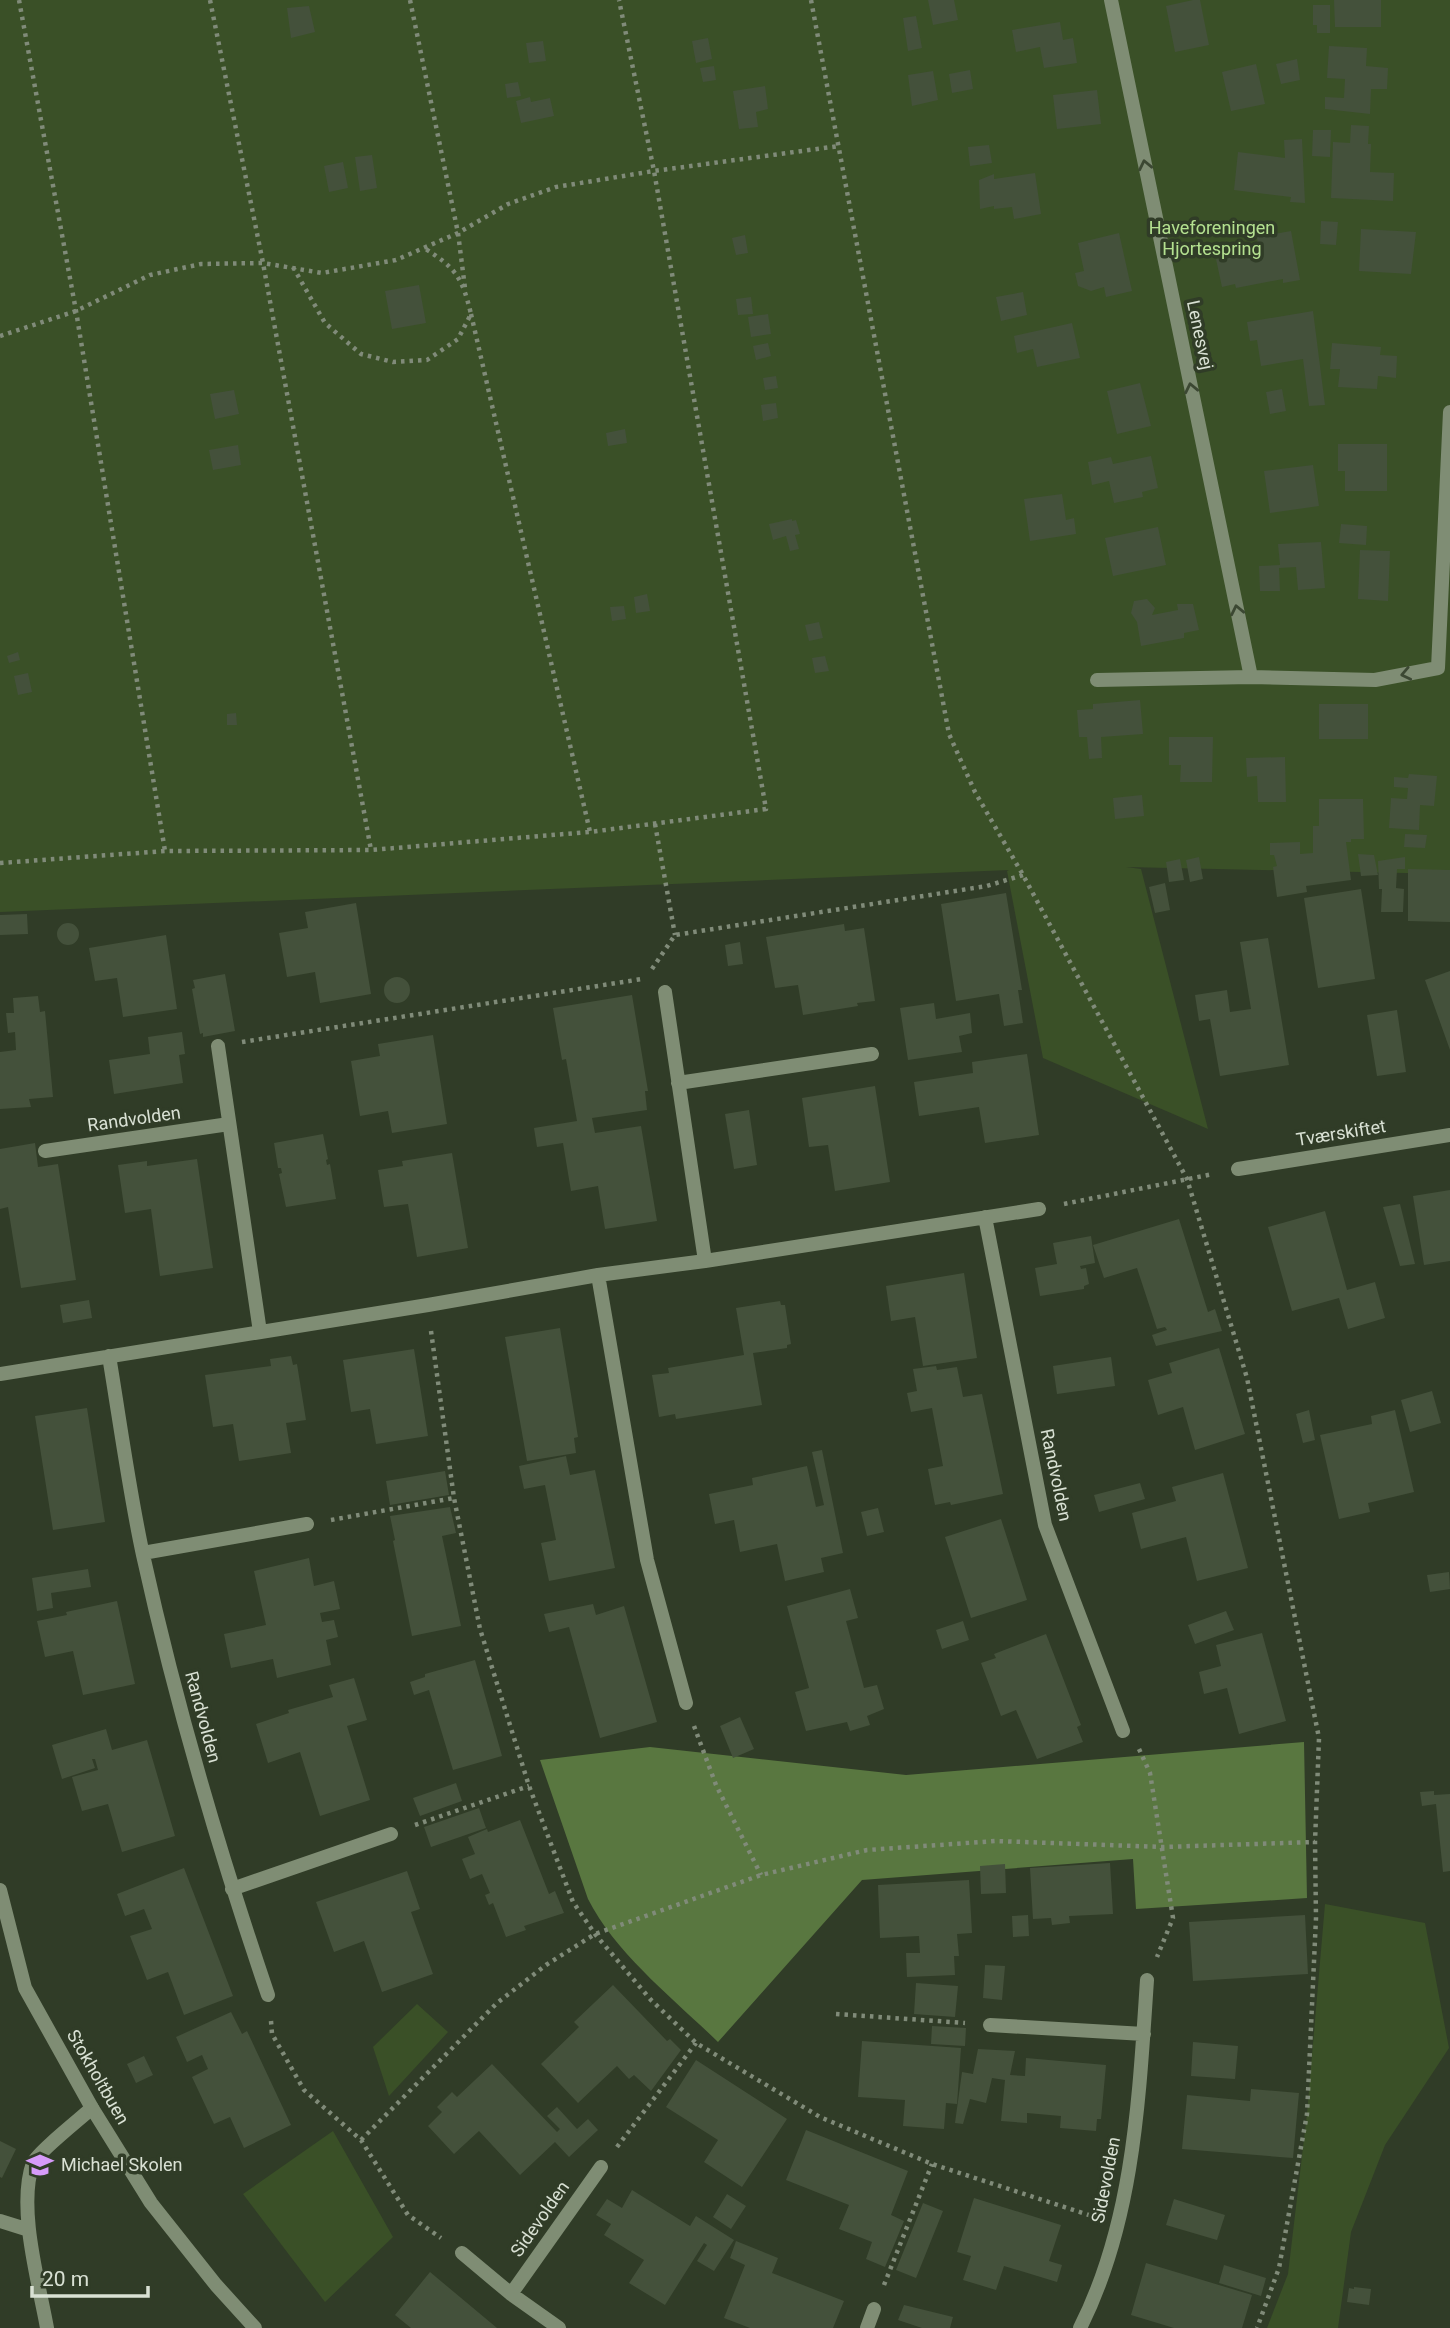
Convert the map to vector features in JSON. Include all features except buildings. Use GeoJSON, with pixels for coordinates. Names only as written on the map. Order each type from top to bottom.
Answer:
{"type":"FeatureCollection","features":[{"type":"Feature","properties":{"kind":"street","name":"Lenesvej"},"geometry":{"type":"LineString","coordinates":[[1111,0],[1251,677]]}},
{"type":"Feature","properties":{"kind":"street"},"geometry":{"type":"LineString","coordinates":[[1097,680],[1251,677],[1375,681],[1444,669],[1450,412]]}},
{"type":"Feature","properties":{"kind":"street"},"geometry":{"type":"LineString","coordinates":[[665,992],[705,1261]]}},
{"type":"Feature","properties":{"kind":"street"},"geometry":{"type":"LineString","coordinates":[[218,1046],[260,1332]]}},
{"type":"Feature","properties":{"kind":"street"},"geometry":{"type":"LineString","coordinates":[[678,1083],[872,1054]]}},
{"type":"Feature","properties":{"kind":"street","name":"Randvolden"},"geometry":{"type":"LineString","coordinates":[[45,1151],[229,1124]]}},
{"type":"Feature","properties":{"kind":"street","name":"Tværskiftet"},"geometry":{"type":"LineString","coordinates":[[1238,1169],[1450,1135]]}},
{"type":"Feature","properties":{"kind":"street"},"geometry":{"type":"LineString","coordinates":[[0,1374],[428,1306],[598,1275],[1038,1209]]}},
{"type":"Feature","properties":{"kind":"street","name":"Randvolden"},"geometry":{"type":"LineString","coordinates":[[985,1217],[1045,1525],[1123,1731]]}},
{"type":"Feature","properties":{"kind":"street"},"geometry":{"type":"LineString","coordinates":[[598,1275],[646,1560],[686,1703]]}},
{"type":"Feature","properties":{"kind":"street","name":"Randvolden"},"geometry":{"type":"LineString","coordinates":[[109,1356],[143,1553],[183,1723],[232,1889],[268,1995]]}},
{"type":"Feature","properties":{"kind":"street"},"geometry":{"type":"LineString","coordinates":[[143,1553],[307,1524]]}},
{"type":"Feature","properties":{"kind":"street"},"geometry":{"type":"LineString","coordinates":[[232,1889],[391,1834]]}},
{"type":"Feature","properties":{"kind":"street","name":"Stokholtbuen"},"geometry":{"type":"LineString","coordinates":[[0,1890],[25,1988],[92,2108],[150,2203],[216,2285],[256,2328]]}},
{"type":"Feature","properties":{"kind":"street","name":"Sidevolden"},"geometry":{"type":"LineString","coordinates":[[1080,2328],[1092,2305],[1118,2224],[1138,2116],[1147,1980]]}},
{"type":"Feature","properties":{"kind":"street"},"geometry":{"type":"LineString","coordinates":[[990,2025],[1144,2034]]}},
{"type":"Feature","properties":{"kind":"street"},"geometry":{"type":"LineString","coordinates":[[47,2328],[29,2230],[28,2192],[34,2161],[92,2108]]}},
{"type":"Feature","properties":{"kind":"street","name":"Sidevolden"},"geometry":{"type":"LineString","coordinates":[[511,2294],[601,2167]]}},
{"type":"Feature","properties":{"kind":"street"},"geometry":{"type":"LineString","coordinates":[[0,2221],[29,2230]]}},
{"type":"Feature","properties":{"kind":"street"},"geometry":{"type":"LineString","coordinates":[[462,2253],[511,2294],[559,2328]]}},
{"type":"Feature","properties":{"kind":"street"},"geometry":{"type":"LineString","coordinates":[[867,2328],[874,2309]]}},
{"type":"Feature","properties":{"kind":"path"},"geometry":{"type":"LineString","coordinates":[[19,0],[76,311],[165,851]]}},
{"type":"Feature","properties":{"kind":"path"},"geometry":{"type":"LineString","coordinates":[[210,0],[263,263],[370,850]]}},
{"type":"Feature","properties":{"kind":"path"},"geometry":{"type":"LineString","coordinates":[[410,0],[458,233],[466,292],[590,832]]}},
{"type":"Feature","properties":{"kind":"path"},"geometry":{"type":"LineString","coordinates":[[0,863],[165,851],[370,850],[590,832],[766,809],[654,172],[619,0]]}},
{"type":"Feature","properties":{"kind":"path"},"geometry":{"type":"LineString","coordinates":[[811,0],[949,734],[975,792],[1023,874],[1187,1179],[1247,1378],[1319,1738],[1315,1842],[1316,1918],[1307,2114],[1279,2268],[1257,2328]]}},
{"type":"Feature","properties":{"kind":"path"},"geometry":{"type":"LineString","coordinates":[[0,336],[76,311],[150,275],[201,264],[263,263],[322,273],[396,260],[458,233],[508,204],[556,187],[839,146]]}},
{"type":"Feature","properties":{"kind":"path"},"geometry":{"type":"LineString","coordinates":[[423,248],[450,265],[466,292]]}},
{"type":"Feature","properties":{"kind":"path"},"geometry":{"type":"LineString","coordinates":[[293,267],[325,323],[361,354],[393,362],[426,360],[458,339],[471,314]]}},
{"type":"Feature","properties":{"kind":"path"},"geometry":{"type":"LineString","coordinates":[[218,1046],[646,978],[675,935],[655,824]]}},
{"type":"Feature","properties":{"kind":"path"},"geometry":{"type":"LineString","coordinates":[[675,935],[987,886],[1023,874]]}},
{"type":"Feature","properties":{"kind":"path"},"geometry":{"type":"LineString","coordinates":[[1038,1209],[1238,1169]]}},
{"type":"Feature","properties":{"kind":"path"},"geometry":{"type":"LineString","coordinates":[[428,1306],[454,1498],[480,1629],[529,1786],[573,1902],[594,1934],[650,2000],[696,2043],[820,2118],[932,2164],[1118,2224]]}},
{"type":"Feature","properties":{"kind":"path"},"geometry":{"type":"LineString","coordinates":[[307,1524],[454,1498]]}},
{"type":"Feature","properties":{"kind":"path"},"geometry":{"type":"LineString","coordinates":[[686,1703],[716,1785],[761,1875]]}},
{"type":"Feature","properties":{"kind":"path"},"geometry":{"type":"LineString","coordinates":[[1123,1731],[1135,1740],[1150,1773],[1173,1918],[1147,1980]]}},
{"type":"Feature","properties":{"kind":"path"},"geometry":{"type":"LineString","coordinates":[[391,1834],[529,1786]]}},
{"type":"Feature","properties":{"kind":"path"},"geometry":{"type":"LineString","coordinates":[[361,2140],[497,2003],[546,1965],[594,1934],[761,1875],[867,1850],[996,1841],[1163,1847],[1315,1842]]}},
{"type":"Feature","properties":{"kind":"path"},"geometry":{"type":"LineString","coordinates":[[268,1995],[272,2034],[304,2090],[361,2140],[408,2215],[462,2253]]}},
{"type":"Feature","properties":{"kind":"path"},"geometry":{"type":"LineString","coordinates":[[836,2014],[990,2025]]}},
{"type":"Feature","properties":{"kind":"path"},"geometry":{"type":"LineString","coordinates":[[601,2167],[696,2043]]}},
{"type":"Feature","properties":{"kind":"path"},"geometry":{"type":"LineString","coordinates":[[874,2309],[932,2164]]}},
{"type":"Feature","properties":{"kind":"green space","name":"Haveforeningen Hjortespring"},"geometry":{"type":"Polygon","coordinates":[[[0,0],[1450,0],[1450,874],[1126,867],[1141,869],[1208,1129],[1043,1058],[1007,871],[1009,870],[0,912],[0,0]]]}},
{"type":"Feature","properties":{"kind":"green space"},"geometry":{"type":"Polygon","coordinates":[[[1304,1742],[1307,1898],[1136,1909],[1133,1859],[862,1880],[718,2042],[647,1975],[600,1919],[588,1899],[540,1760],[650,1747],[906,1775],[1304,1742]]]}},
{"type":"Feature","properties":{"kind":"green space"},"geometry":{"type":"Polygon","coordinates":[[[1325,1904],[1425,1923],[1449,2048],[1385,2145],[1351,2232],[1338,2328],[1267,2328],[1288,2274],[1307,2114],[1325,1904]]]}},
{"type":"Feature","properties":{"kind":"green space"},"geometry":{"type":"Polygon","coordinates":[[[417,2004],[448,2032],[389,2096],[373,2047],[417,2004]]]}},
{"type":"Feature","properties":{"kind":"green space"},"geometry":{"type":"Polygon","coordinates":[[[333,2131],[393,2237],[325,2302],[243,2194],[333,2131]]]}},
{"type":"Feature","properties":{"kind":"place","name":"Michael Skolen"},"geometry":{"type":"Point","coordinates":[40,2165]}}]}
